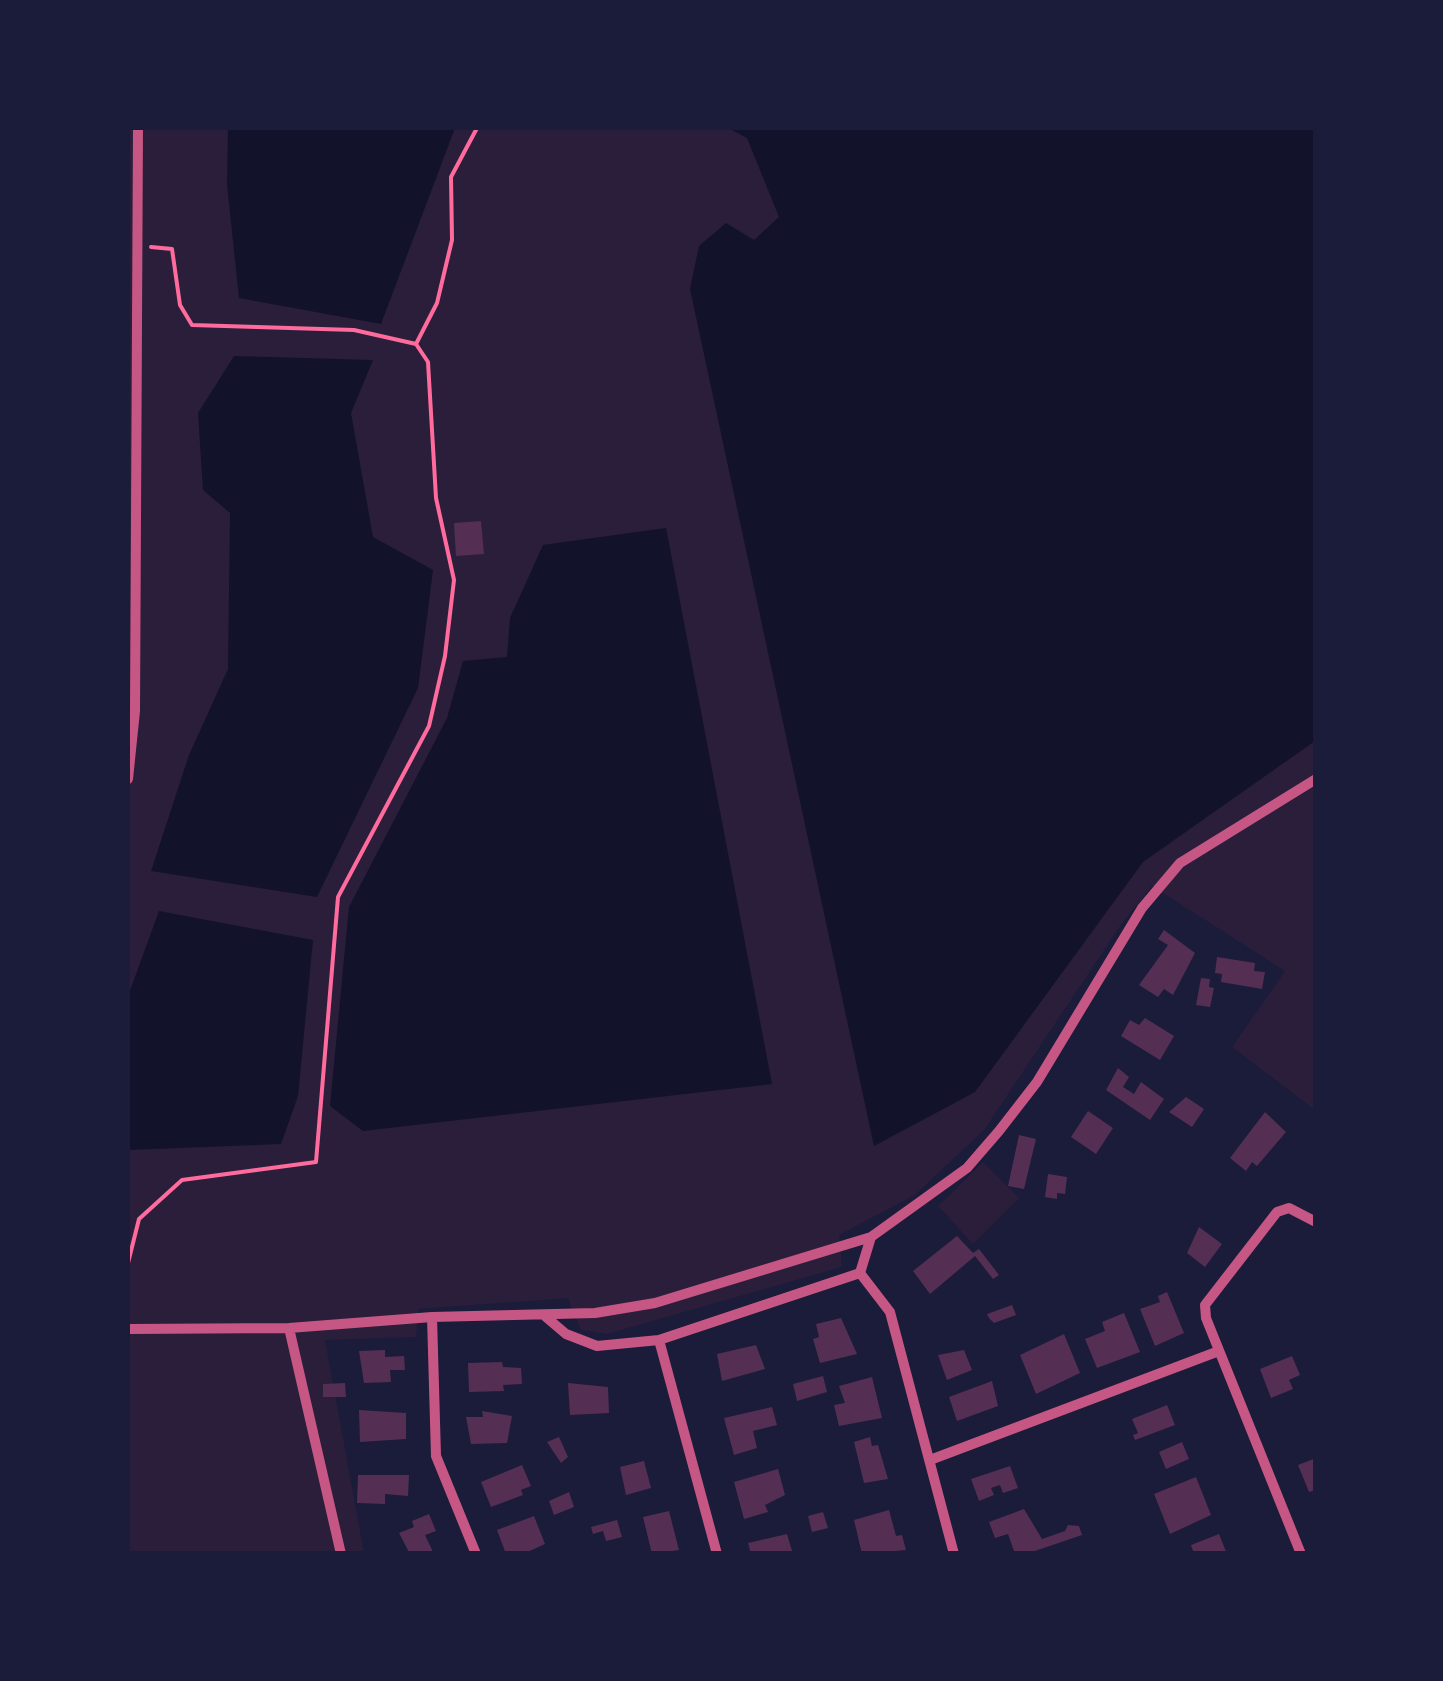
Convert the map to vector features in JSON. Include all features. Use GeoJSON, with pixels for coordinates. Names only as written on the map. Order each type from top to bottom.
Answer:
{"type":"FeatureCollection","features":[{"type":"Feature","properties":{"kind":"street"},"geometry":{"type":"LineString","coordinates":[[128,779],[134,711],[138,128]]}},
{"type":"Feature","properties":{"kind":"street"},"geometry":{"type":"LineString","coordinates":[[128,1329],[290,1328],[432,1317],[546,1316],[655,1302],[870,1237],[953,1179],[1000,1131],[1036,1082],[1142,908],[1180,863],[1316,779]]}},
{"type":"Feature","properties":{"kind":"street"},"geometry":{"type":"LineString","coordinates":[[1301,1554],[1219,1351],[1206,1305],[1276,1212],[1289,1208],[1316,1222]]}},
{"type":"Feature","properties":{"kind":"street"},"geometry":{"type":"LineString","coordinates":[[860,1273],[870,1237]]}},
{"type":"Feature","properties":{"kind":"street"},"geometry":{"type":"LineString","coordinates":[[546,1316],[566,1334],[597,1346],[659,1340],[860,1273]]}},
{"type":"Feature","properties":{"kind":"street"},"geometry":{"type":"LineString","coordinates":[[860,1273],[890,1312],[954,1554]]}},
{"type":"Feature","properties":{"kind":"street"},"geometry":{"type":"LineString","coordinates":[[432,1317],[436,1456],[476,1554]]}},
{"type":"Feature","properties":{"kind":"street"},"geometry":{"type":"LineString","coordinates":[[290,1328],[340,1554]]}},
{"type":"Feature","properties":{"kind":"street"},"geometry":{"type":"LineString","coordinates":[[659,1340],[718,1554]]}},
{"type":"Feature","properties":{"kind":"street"},"geometry":{"type":"LineString","coordinates":[[930,1460],[1219,1351]]}},
{"type":"Feature","properties":{"kind":"path"},"geometry":{"type":"LineString","coordinates":[[416,344],[437,303],[452,240],[451,177],[477,128]]}},
{"type":"Feature","properties":{"kind":"path"},"geometry":{"type":"LineString","coordinates":[[128,1264],[139,1219],[182,1180],[316,1162],[338,897],[429,726],[446,656],[454,580],[436,498],[428,362],[416,344],[354,330],[192,325],[180,304],[172,249],[137,245]]}},
{"type":"Feature","properties":{"kind":"shaded area"},"geometry":{"type":"Polygon","coordinates":[[[128,128],[1315,128],[1315,1110],[1232,1047],[1285,971],[1152,886],[1120,926],[984,1130],[915,1195],[839,1235],[842,1267],[607,1334],[581,1330],[568,1298],[419,1309],[416,1337],[325,1340],[364,1553],[128,1553],[128,128]]]}},
{"type":"Feature","properties":{"kind":"shaded area"},"geometry":{"type":"Polygon","coordinates":[[[228,128],[455,128],[381,324],[239,298],[227,184],[228,128]]]}},
{"type":"Feature","properties":{"kind":"shaded area"},"geometry":{"type":"Polygon","coordinates":[[[728,128],[1315,128],[1315,741],[1143,862],[975,1092],[874,1146],[690,289],[699,246],[726,223],[754,240],[779,217],[747,138],[728,128]]]}},
{"type":"Feature","properties":{"kind":"shaded area"},"geometry":{"type":"Polygon","coordinates":[[[234,356],[373,360],[351,413],[373,537],[433,570],[418,688],[317,897],[151,871],[189,755],[228,669],[230,513],[203,490],[198,413],[234,356]]]}},
{"type":"Feature","properties":{"kind":"shaded area"},"geometry":{"type":"Polygon","coordinates":[[[666,528],[772,1084],[363,1131],[330,1106],[349,907],[447,718],[463,661],[507,657],[510,618],[543,545],[666,528]]]}},
{"type":"Feature","properties":{"kind":"shaded area"},"geometry":{"type":"Polygon","coordinates":[[[159,911],[313,940],[298,1096],[281,1144],[128,1150],[128,996],[159,911]]]}},
{"type":"Feature","properties":{"kind":"shaded area"},"geometry":{"type":"Polygon","coordinates":[[[983,1162],[1019,1198],[973,1244],[938,1206],[983,1162]]]}},
{"type":"Feature","properties":{"kind":"building"},"geometry":{"type":"Polygon","coordinates":[[[481,521],[484,554],[456,556],[454,523],[481,521]]]}},
{"type":"Feature","properties":{"kind":"building"},"geometry":{"type":"Polygon","coordinates":[[[1164,930],[1195,953],[1173,995],[1164,989],[1158,997],[1139,985],[1168,945],[1158,939],[1164,930]]]}},
{"type":"Feature","properties":{"kind":"building"},"geometry":{"type":"Polygon","coordinates":[[[1217,957],[1255,963],[1254,971],[1265,972],[1262,989],[1221,982],[1222,974],[1215,973],[1217,957]]]}},
{"type":"Feature","properties":{"kind":"building"},"geometry":{"type":"Polygon","coordinates":[[[1201,978],[1210,979],[1209,987],[1214,988],[1210,1007],[1196,1005],[1201,978]]]}},
{"type":"Feature","properties":{"kind":"building"},"geometry":{"type":"Polygon","coordinates":[[[1145,1018],[1174,1036],[1160,1060],[1121,1036],[1130,1020],[1139,1025],[1145,1018]]]}},
{"type":"Feature","properties":{"kind":"building"},"geometry":{"type":"Polygon","coordinates":[[[1118,1068],[1129,1077],[1123,1087],[1134,1094],[1141,1082],[1164,1099],[1150,1120],[1106,1090],[1118,1068]]]}},
{"type":"Feature","properties":{"kind":"building"},"geometry":{"type":"Polygon","coordinates":[[[1186,1097],[1204,1109],[1192,1127],[1169,1112],[1186,1097]]]}},
{"type":"Feature","properties":{"kind":"building"},"geometry":{"type":"Polygon","coordinates":[[[1088,1111],[1113,1128],[1096,1154],[1071,1137],[1088,1111]]]}},
{"type":"Feature","properties":{"kind":"building"},"geometry":{"type":"Polygon","coordinates":[[[1265,1112],[1286,1132],[1257,1166],[1252,1162],[1246,1171],[1230,1158],[1265,1112]]]}},
{"type":"Feature","properties":{"kind":"building"},"geometry":{"type":"Polygon","coordinates":[[[1019,1135],[1036,1139],[1024,1189],[1008,1186],[1019,1135]]]}},
{"type":"Feature","properties":{"kind":"building"},"geometry":{"type":"Polygon","coordinates":[[[1048,1174],[1067,1177],[1065,1194],[1057,1193],[1057,1199],[1045,1197],[1048,1174]]]}},
{"type":"Feature","properties":{"kind":"building"},"geometry":{"type":"Polygon","coordinates":[[[1199,1227],[1222,1244],[1205,1267],[1187,1253],[1199,1227]]]}},
{"type":"Feature","properties":{"kind":"building"},"geometry":{"type":"Polygon","coordinates":[[[957,1236],[973,1253],[979,1249],[999,1275],[993,1279],[975,1256],[930,1294],[913,1271],[957,1236]]]}},
{"type":"Feature","properties":{"kind":"building"},"geometry":{"type":"Polygon","coordinates":[[[1167,1292],[1184,1333],[1155,1346],[1140,1309],[1160,1302],[1158,1296],[1167,1292]]]}},
{"type":"Feature","properties":{"kind":"building"},"geometry":{"type":"Polygon","coordinates":[[[1012,1305],[1016,1315],[994,1323],[987,1314],[1012,1305]]]}},
{"type":"Feature","properties":{"kind":"building"},"geometry":{"type":"Polygon","coordinates":[[[1124,1313],[1140,1352],[1097,1368],[1085,1339],[1105,1331],[1102,1322],[1124,1313]]]}},
{"type":"Feature","properties":{"kind":"building"},"geometry":{"type":"Polygon","coordinates":[[[841,1318],[857,1354],[820,1363],[813,1339],[819,1337],[816,1324],[841,1318]]]}},
{"type":"Feature","properties":{"kind":"building"},"geometry":{"type":"Polygon","coordinates":[[[1064,1334],[1080,1373],[1036,1394],[1020,1355],[1064,1334]]]}},
{"type":"Feature","properties":{"kind":"building"},"geometry":{"type":"Polygon","coordinates":[[[756,1345],[765,1369],[722,1381],[717,1354],[756,1345]]]}},
{"type":"Feature","properties":{"kind":"building"},"geometry":{"type":"Polygon","coordinates":[[[385,1350],[385,1357],[404,1356],[405,1370],[390,1370],[391,1382],[364,1383],[359,1351],[385,1350]]]}},
{"type":"Feature","properties":{"kind":"building"},"geometry":{"type":"Polygon","coordinates":[[[964,1350],[972,1370],[947,1380],[938,1355],[964,1350]]]}},
{"type":"Feature","properties":{"kind":"building"},"geometry":{"type":"Polygon","coordinates":[[[1292,1356],[1300,1375],[1289,1380],[1293,1389],[1271,1398],[1260,1369],[1292,1356]]]}},
{"type":"Feature","properties":{"kind":"building"},"geometry":{"type":"Polygon","coordinates":[[[502,1362],[503,1367],[521,1368],[522,1384],[503,1385],[504,1391],[469,1392],[468,1363],[502,1362]]]}},
{"type":"Feature","properties":{"kind":"building"},"geometry":{"type":"Polygon","coordinates":[[[823,1376],[827,1392],[797,1401],[793,1384],[823,1376]]]}},
{"type":"Feature","properties":{"kind":"building"},"geometry":{"type":"Polygon","coordinates":[[[872,1377],[882,1418],[839,1426],[834,1405],[845,1403],[839,1386],[872,1377]]]}},
{"type":"Feature","properties":{"kind":"building"},"geometry":{"type":"Polygon","coordinates":[[[992,1381],[998,1406],[957,1421],[949,1397],[992,1381]]]}},
{"type":"Feature","properties":{"kind":"building"},"geometry":{"type":"Polygon","coordinates":[[[345,1383],[346,1397],[323,1397],[323,1384],[345,1383]]]}},
{"type":"Feature","properties":{"kind":"building"},"geometry":{"type":"Polygon","coordinates":[[[568,1383],[608,1387],[609,1413],[570,1415],[568,1383]]]}},
{"type":"Feature","properties":{"kind":"building"},"geometry":{"type":"Polygon","coordinates":[[[1167,1405],[1175,1425],[1135,1440],[1133,1435],[1138,1433],[1132,1419],[1167,1405]]]}},
{"type":"Feature","properties":{"kind":"building"},"geometry":{"type":"Polygon","coordinates":[[[772,1407],[777,1425],[753,1431],[757,1448],[734,1455],[724,1418],[772,1407]]]}},
{"type":"Feature","properties":{"kind":"building"},"geometry":{"type":"Polygon","coordinates":[[[359,1410],[406,1413],[406,1439],[360,1442],[359,1410]]]}},
{"type":"Feature","properties":{"kind":"building"},"geometry":{"type":"Polygon","coordinates":[[[482,1411],[512,1416],[507,1443],[471,1444],[466,1417],[483,1417],[482,1411]]]}},
{"type":"Feature","properties":{"kind":"building"},"geometry":{"type":"Polygon","coordinates":[[[559,1437],[568,1457],[561,1463],[547,1442],[559,1437]]]}},
{"type":"Feature","properties":{"kind":"building"},"geometry":{"type":"Polygon","coordinates":[[[870,1437],[872,1446],[878,1445],[888,1479],[864,1483],[854,1442],[870,1437]]]}},
{"type":"Feature","properties":{"kind":"building"},"geometry":{"type":"Polygon","coordinates":[[[1182,1442],[1189,1459],[1166,1469],[1159,1452],[1182,1442]]]}},
{"type":"Feature","properties":{"kind":"building"},"geometry":{"type":"Polygon","coordinates":[[[1316,1458],[1316,1490],[1309,1492],[1298,1465],[1316,1458]]]}},
{"type":"Feature","properties":{"kind":"building"},"geometry":{"type":"Polygon","coordinates":[[[644,1461],[651,1488],[626,1495],[620,1467],[644,1461]]]}},
{"type":"Feature","properties":{"kind":"building"},"geometry":{"type":"Polygon","coordinates":[[[522,1465],[531,1486],[521,1490],[523,1495],[491,1507],[481,1482],[522,1465]]]}},
{"type":"Feature","properties":{"kind":"building"},"geometry":{"type":"Polygon","coordinates":[[[1010,1466],[1018,1488],[1003,1493],[1000,1485],[991,1488],[994,1495],[979,1501],[971,1479],[1010,1466]]]}},
{"type":"Feature","properties":{"kind":"building"},"geometry":{"type":"Polygon","coordinates":[[[778,1469],[785,1495],[765,1505],[768,1512],[744,1519],[734,1482],[778,1469]]]}},
{"type":"Feature","properties":{"kind":"building"},"geometry":{"type":"Polygon","coordinates":[[[358,1475],[409,1475],[408,1496],[385,1494],[385,1504],[357,1503],[358,1475]]]}},
{"type":"Feature","properties":{"kind":"building"},"geometry":{"type":"Polygon","coordinates":[[[1196,1477],[1211,1515],[1170,1534],[1154,1494],[1196,1477]]]}},
{"type":"Feature","properties":{"kind":"building"},"geometry":{"type":"Polygon","coordinates":[[[569,1492],[574,1507],[554,1515],[549,1501],[569,1492]]]}},
{"type":"Feature","properties":{"kind":"building"},"geometry":{"type":"Polygon","coordinates":[[[1024,1509],[1042,1539],[1065,1531],[1068,1525],[1079,1526],[1082,1535],[1026,1554],[1014,1551],[1008,1534],[995,1538],[989,1522],[1024,1509]]]}},
{"type":"Feature","properties":{"kind":"building"},"geometry":{"type":"Polygon","coordinates":[[[889,1510],[896,1536],[902,1535],[906,1550],[862,1554],[854,1520],[889,1510]]]}},
{"type":"Feature","properties":{"kind":"building"},"geometry":{"type":"Polygon","coordinates":[[[669,1511],[679,1550],[652,1554],[643,1517],[669,1511]]]}},
{"type":"Feature","properties":{"kind":"building"},"geometry":{"type":"Polygon","coordinates":[[[823,1512],[828,1528],[812,1532],[808,1516],[823,1512]]]}},
{"type":"Feature","properties":{"kind":"building"},"geometry":{"type":"Polygon","coordinates":[[[429,1514],[436,1531],[425,1535],[434,1554],[410,1554],[399,1533],[414,1527],[412,1521],[429,1514]]]}},
{"type":"Feature","properties":{"kind":"building"},"geometry":{"type":"Polygon","coordinates":[[[534,1516],[545,1544],[523,1554],[506,1554],[497,1530],[534,1516]]]}},
{"type":"Feature","properties":{"kind":"building"},"geometry":{"type":"Polygon","coordinates":[[[617,1520],[622,1537],[606,1541],[603,1531],[593,1534],[591,1527],[617,1520]]]}},
{"type":"Feature","properties":{"kind":"building"},"geometry":{"type":"Polygon","coordinates":[[[787,1534],[793,1554],[751,1554],[748,1543],[787,1534]]]}},
{"type":"Feature","properties":{"kind":"building"},"geometry":{"type":"Polygon","coordinates":[[[1219,1534],[1227,1554],[1194,1554],[1191,1545],[1219,1534]]]}}]}
